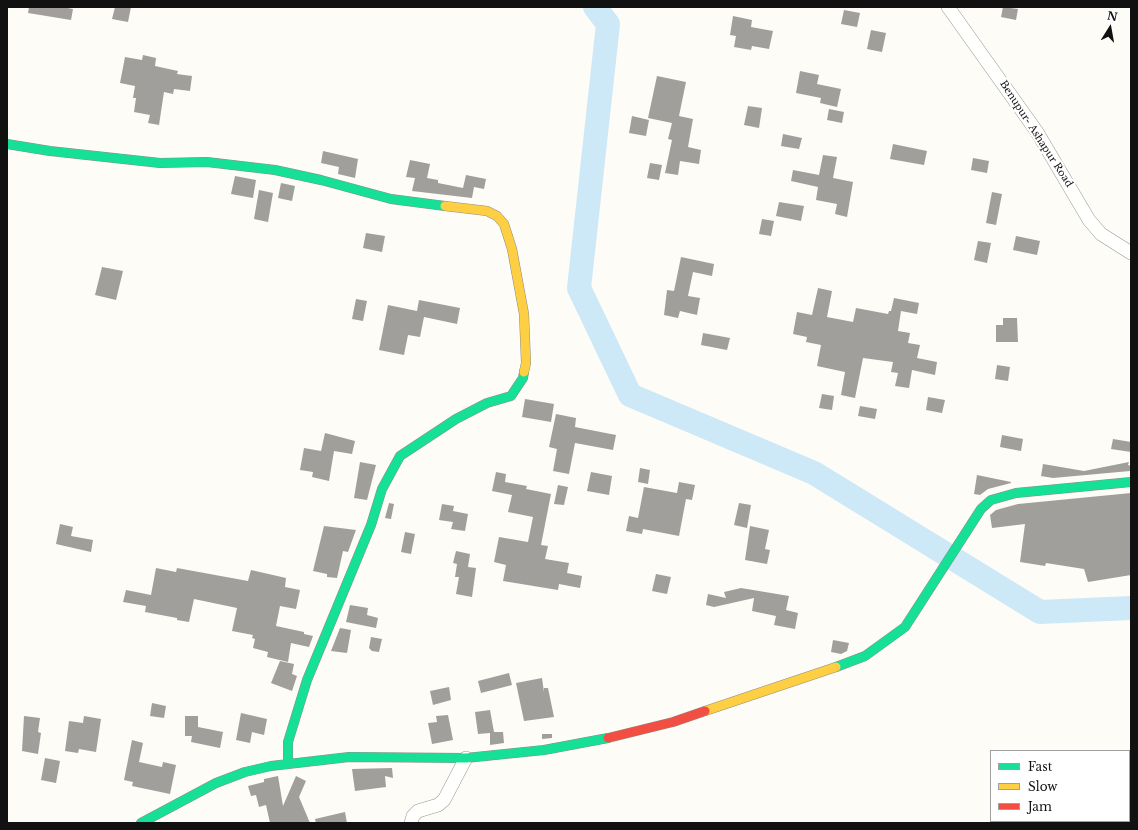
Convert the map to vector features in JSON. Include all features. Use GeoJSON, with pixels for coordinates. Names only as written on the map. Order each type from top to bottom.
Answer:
{"type":"FeatureCollection","features":[{"type":"Feature","properties":{"kind":"street","name":"Benupur- Ashapur Road"},"geometry":{"type":"LineString","coordinates":[[948,7],[1037,132],[1089,220],[1101,234],[1131,253]]}},
{"type":"Feature","properties":{"kind":"street"},"geometry":{"type":"LineString","coordinates":[[7,144],[50,151],[160,163],[207,162],[275,170],[321,180],[391,199],[487,211],[497,216],[504,224],[512,249],[524,314],[526,364],[523,378],[511,396],[487,403],[456,419],[400,456],[382,489],[371,525],[307,680],[288,742],[288,763]]}},
{"type":"Feature","properties":{"kind":"street"},"geometry":{"type":"LineString","coordinates":[[141,823],[216,783],[246,772],[288,763],[349,757],[466,758],[519,754],[598,741],[673,722],[846,664],[865,656],[905,627],[981,509],[991,500],[1016,493],[1131,482]]}},
{"type":"Feature","properties":{"kind":"street"},"geometry":{"type":"LineString","coordinates":[[412,823],[413,816],[418,811],[438,805],[444,800],[466,758]]}},
{"type":"Feature","properties":{"kind":"building"},"geometry":{"type":"Polygon","coordinates":[[[29,7],[62,7],[73,9],[71,20],[28,13],[29,7]]]}},
{"type":"Feature","properties":{"kind":"building"},"geometry":{"type":"Polygon","coordinates":[[[115,7],[131,7],[128,22],[112,19],[115,7]]]}},
{"type":"Feature","properties":{"kind":"building"},"geometry":{"type":"Polygon","coordinates":[[[1003,7],[1018,9],[1016,20],[1001,17],[1003,7]]]}},
{"type":"Feature","properties":{"kind":"building"},"geometry":{"type":"Polygon","coordinates":[[[844,10],[860,13],[857,27],[841,24],[844,10]]]}},
{"type":"Feature","properties":{"kind":"building"},"geometry":{"type":"Polygon","coordinates":[[[733,16],[752,20],[751,27],[773,31],[769,49],[752,46],[751,50],[734,47],[736,36],[730,35],[733,16]]]}},
{"type":"Feature","properties":{"kind":"building"},"geometry":{"type":"Polygon","coordinates":[[[871,30],[886,33],[882,52],[867,49],[871,30]]]}},
{"type":"Feature","properties":{"kind":"building"},"geometry":{"type":"Polygon","coordinates":[[[143,55],[156,58],[155,66],[178,71],[177,74],[192,76],[190,91],[174,89],[173,94],[164,92],[159,125],[148,123],[150,115],[134,112],[136,98],[133,98],[135,86],[120,83],[125,57],[142,60],[143,55]]]}},
{"type":"Feature","properties":{"kind":"building"},"geometry":{"type":"Polygon","coordinates":[[[800,71],[819,75],[817,84],[841,89],[837,107],[820,103],[821,98],[796,93],[800,71]]]}},
{"type":"Feature","properties":{"kind":"building"},"geometry":{"type":"Polygon","coordinates":[[[657,76],[686,82],[679,116],[693,119],[688,147],[701,150],[699,164],[680,161],[678,175],[665,173],[672,140],[668,139],[672,123],[648,118],[657,76]]]}},
{"type":"Feature","properties":{"kind":"building"},"geometry":{"type":"Polygon","coordinates":[[[748,106],[762,108],[759,128],[744,125],[748,106]]]}},
{"type":"Feature","properties":{"kind":"building"},"geometry":{"type":"Polygon","coordinates":[[[829,109],[844,112],[842,123],[827,120],[829,109]]]}},
{"type":"Feature","properties":{"kind":"building"},"geometry":{"type":"Polygon","coordinates":[[[632,116],[649,120],[646,136],[629,133],[632,116]]]}},
{"type":"Feature","properties":{"kind":"building"},"geometry":{"type":"Polygon","coordinates":[[[783,134],[802,138],[799,149],[781,146],[783,134]]]}},
{"type":"Feature","properties":{"kind":"building"},"geometry":{"type":"Polygon","coordinates":[[[893,144],[927,151],[924,165],[890,159],[893,144]]]}},
{"type":"Feature","properties":{"kind":"building"},"geometry":{"type":"Polygon","coordinates":[[[323,151],[358,159],[355,178],[338,174],[339,167],[321,163],[323,151]]]}},
{"type":"Feature","properties":{"kind":"building"},"geometry":{"type":"Polygon","coordinates":[[[823,155],[837,157],[833,178],[853,182],[847,217],[835,214],[837,204],[816,200],[818,187],[791,181],[793,170],[819,175],[823,155]]]}},
{"type":"Feature","properties":{"kind":"building"},"geometry":{"type":"Polygon","coordinates":[[[973,158],[989,161],[987,173],[971,170],[973,158]]]}},
{"type":"Feature","properties":{"kind":"building"},"geometry":{"type":"Polygon","coordinates":[[[410,160],[430,164],[427,178],[438,180],[438,183],[463,188],[466,175],[486,179],[484,189],[474,187],[472,198],[412,191],[415,178],[406,177],[410,160]]]}},
{"type":"Feature","properties":{"kind":"building"},"geometry":{"type":"Polygon","coordinates":[[[650,163],[662,165],[659,180],[647,178],[650,163]]]}},
{"type":"Feature","properties":{"kind":"building"},"geometry":{"type":"Polygon","coordinates":[[[235,176],[256,180],[253,198],[231,194],[235,176]]]}},
{"type":"Feature","properties":{"kind":"building"},"geometry":{"type":"Polygon","coordinates":[[[281,183],[295,186],[292,201],[278,198],[281,183]]]}},
{"type":"Feature","properties":{"kind":"building"},"geometry":{"type":"Polygon","coordinates":[[[259,190],[273,193],[268,222],[254,219],[259,190]]]}},
{"type":"Feature","properties":{"kind":"building"},"geometry":{"type":"Polygon","coordinates":[[[992,192],[1002,194],[996,225],[986,223],[992,192]]]}},
{"type":"Feature","properties":{"kind":"building"},"geometry":{"type":"Polygon","coordinates":[[[779,202],[804,206],[801,221],[776,216],[779,202]]]}},
{"type":"Feature","properties":{"kind":"building"},"geometry":{"type":"Polygon","coordinates":[[[762,219],[774,221],[771,236],[759,234],[762,219]]]}},
{"type":"Feature","properties":{"kind":"building"},"geometry":{"type":"Polygon","coordinates":[[[366,233],[385,236],[382,252],[363,248],[366,233]]]}},
{"type":"Feature","properties":{"kind":"building"},"geometry":{"type":"Polygon","coordinates":[[[1016,236],[1040,241],[1037,255],[1013,250],[1016,236]]]}},
{"type":"Feature","properties":{"kind":"building"},"geometry":{"type":"Polygon","coordinates":[[[978,241],[991,243],[987,263],[974,260],[978,241]]]}},
{"type":"Feature","properties":{"kind":"building"},"geometry":{"type":"Polygon","coordinates":[[[681,257],[714,264],[712,276],[693,272],[688,296],[700,298],[697,315],[680,311],[678,318],[664,315],[667,290],[674,291],[681,257]]]}},
{"type":"Feature","properties":{"kind":"building"},"geometry":{"type":"Polygon","coordinates":[[[102,267],[123,271],[116,300],[95,295],[102,267]]]}},
{"type":"Feature","properties":{"kind":"building"},"geometry":{"type":"Polygon","coordinates":[[[818,288],[832,291],[827,317],[853,322],[856,308],[888,314],[889,311],[891,311],[894,298],[919,303],[917,314],[901,311],[898,331],[910,333],[908,343],[920,345],[917,358],[937,362],[935,375],[912,370],[909,388],[895,386],[898,373],[891,372],[893,362],[863,358],[855,398],[841,395],[845,372],[817,366],[821,345],[806,342],[807,337],[793,334],[797,312],[812,315],[818,288]]]}},
{"type":"Feature","properties":{"kind":"building"},"geometry":{"type":"Polygon","coordinates":[[[356,299],[367,301],[363,321],[352,319],[356,299]]]}},
{"type":"Feature","properties":{"kind":"building"},"geometry":{"type":"Polygon","coordinates":[[[419,300],[460,308],[457,324],[424,317],[420,337],[408,335],[404,355],[379,350],[388,305],[417,311],[419,300]]]}},
{"type":"Feature","properties":{"kind":"building"},"geometry":{"type":"Polygon","coordinates":[[[1003,318],[1017,318],[1018,342],[996,342],[996,325],[1003,325],[1003,318]]]}},
{"type":"Feature","properties":{"kind":"building"},"geometry":{"type":"Polygon","coordinates":[[[703,333],[730,338],[727,350],[701,345],[703,333]]]}},
{"type":"Feature","properties":{"kind":"building"},"geometry":{"type":"Polygon","coordinates":[[[997,365],[1010,367],[1008,381],[995,379],[997,365]]]}},
{"type":"Feature","properties":{"kind":"building"},"geometry":{"type":"Polygon","coordinates":[[[822,394],[834,396],[832,410],[819,408],[822,394]]]}},
{"type":"Feature","properties":{"kind":"building"},"geometry":{"type":"Polygon","coordinates":[[[928,397],[945,400],[942,413],[926,410],[928,397]]]}},
{"type":"Feature","properties":{"kind":"building"},"geometry":{"type":"Polygon","coordinates":[[[525,399],[554,404],[551,422],[522,417],[525,399]]]}},
{"type":"Feature","properties":{"kind":"building"},"geometry":{"type":"Polygon","coordinates":[[[860,406],[877,409],[875,419],[858,416],[860,406]]]}},
{"type":"Feature","properties":{"kind":"building"},"geometry":{"type":"Polygon","coordinates":[[[556,414],[576,418],[575,427],[616,435],[613,450],[575,443],[569,474],[553,471],[557,449],[549,447],[556,414]]]}},
{"type":"Feature","properties":{"kind":"building"},"geometry":{"type":"Polygon","coordinates":[[[325,433],[355,441],[352,454],[334,451],[329,481],[312,477],[313,472],[300,470],[304,448],[321,451],[325,433]]]}},
{"type":"Feature","properties":{"kind":"building"},"geometry":{"type":"Polygon","coordinates":[[[1002,435],[1023,439],[1021,451],[1000,447],[1002,435]]]}},
{"type":"Feature","properties":{"kind":"building"},"geometry":{"type":"Polygon","coordinates":[[[1113,439],[1131,442],[1131,452],[1111,449],[1113,439]]]}},
{"type":"Feature","properties":{"kind":"building"},"geometry":{"type":"Polygon","coordinates":[[[360,462],[376,465],[367,500],[354,498],[360,462]]]}},
{"type":"Feature","properties":{"kind":"building"},"geometry":{"type":"Polygon","coordinates":[[[1129,462],[1128,465],[1131,466],[1130,471],[1053,478],[1041,476],[1043,464],[1084,471],[1129,462]]]}},
{"type":"Feature","properties":{"kind":"building"},"geometry":{"type":"Polygon","coordinates":[[[640,468],[650,470],[648,484],[638,482],[640,468]]]}},
{"type":"Feature","properties":{"kind":"building"},"geometry":{"type":"Polygon","coordinates":[[[496,472],[506,474],[505,482],[527,486],[526,489],[551,494],[541,545],[548,546],[545,559],[569,563],[567,573],[582,576],[580,588],[559,584],[558,590],[503,581],[506,565],[494,562],[499,537],[528,542],[533,517],[508,512],[512,495],[492,491],[496,472]]]}},
{"type":"Feature","properties":{"kind":"building"},"geometry":{"type":"Polygon","coordinates":[[[591,472],[612,476],[609,495],[587,491],[591,472]]]}},
{"type":"Feature","properties":{"kind":"building"},"geometry":{"type":"Polygon","coordinates":[[[977,475],[1011,483],[988,489],[980,495],[974,494],[977,475]]]}},
{"type":"Feature","properties":{"kind":"building"},"geometry":{"type":"Polygon","coordinates":[[[679,482],[695,485],[692,500],[686,499],[679,536],[643,529],[642,534],[626,531],[629,516],[638,518],[644,487],[677,493],[679,482]]]}},
{"type":"Feature","properties":{"kind":"building"},"geometry":{"type":"Polygon","coordinates":[[[558,485],[568,487],[564,505],[554,504],[558,485]]]}},
{"type":"Feature","properties":{"kind":"building"},"geometry":{"type":"Polygon","coordinates":[[[1131,493],[1131,575],[1088,582],[1084,569],[1046,563],[1045,566],[1020,562],[1025,524],[992,528],[990,515],[996,510],[1018,504],[1131,493]]]}},
{"type":"Feature","properties":{"kind":"building"},"geometry":{"type":"Polygon","coordinates":[[[389,503],[394,504],[391,519],[385,518],[389,503]]]}},
{"type":"Feature","properties":{"kind":"building"},"geometry":{"type":"Polygon","coordinates":[[[739,503],[751,505],[747,528],[734,525],[739,503]]]}},
{"type":"Feature","properties":{"kind":"building"},"geometry":{"type":"Polygon","coordinates":[[[442,504],[454,506],[453,511],[468,514],[465,531],[451,529],[453,522],[439,520],[442,504]]]}},
{"type":"Feature","properties":{"kind":"building"},"geometry":{"type":"Polygon","coordinates":[[[60,524],[73,527],[71,536],[93,540],[91,552],[56,544],[60,524]]]}},
{"type":"Feature","properties":{"kind":"building"},"geometry":{"type":"Polygon","coordinates":[[[324,526],[356,530],[348,552],[343,551],[337,578],[327,577],[327,574],[313,571],[324,526]]]}},
{"type":"Feature","properties":{"kind":"building"},"geometry":{"type":"Polygon","coordinates":[[[750,526],[769,530],[765,549],[770,550],[767,564],[745,560],[750,526]]]}},
{"type":"Feature","properties":{"kind":"building"},"geometry":{"type":"Polygon","coordinates":[[[405,532],[415,534],[411,554],[401,552],[405,532]]]}},
{"type":"Feature","properties":{"kind":"building"},"geometry":{"type":"Polygon","coordinates":[[[456,551],[470,554],[468,567],[476,568],[472,597],[456,594],[459,577],[455,577],[457,564],[453,563],[456,551]]]}},
{"type":"Feature","properties":{"kind":"building"},"geometry":{"type":"Polygon","coordinates":[[[156,568],[176,572],[177,568],[248,581],[251,570],[286,578],[285,587],[300,590],[296,609],[280,606],[276,626],[304,632],[304,634],[313,636],[309,647],[291,643],[288,662],[267,657],[268,652],[253,648],[255,639],[252,638],[253,635],[232,631],[237,608],[194,599],[189,622],[177,620],[177,618],[145,612],[146,606],[123,602],[126,590],[151,595],[156,568]]]}},
{"type":"Feature","properties":{"kind":"building"},"geometry":{"type":"Polygon","coordinates":[[[656,574],[671,577],[667,594],[652,591],[656,574]]]}},
{"type":"Feature","properties":{"kind":"building"},"geometry":{"type":"Polygon","coordinates":[[[741,588],[789,596],[786,610],[798,613],[795,629],[774,625],[776,616],[752,611],[754,598],[714,607],[706,605],[708,594],[726,598],[724,592],[741,588]]]}},
{"type":"Feature","properties":{"kind":"building"},"geometry":{"type":"Polygon","coordinates":[[[350,605],[368,608],[367,615],[378,618],[376,628],[346,622],[350,605]]]}},
{"type":"Feature","properties":{"kind":"building"},"geometry":{"type":"Polygon","coordinates":[[[340,628],[351,630],[347,653],[331,651],[340,628]]]}},
{"type":"Feature","properties":{"kind":"building"},"geometry":{"type":"Polygon","coordinates":[[[371,637],[382,639],[379,652],[372,651],[369,648],[371,637]]]}},
{"type":"Feature","properties":{"kind":"building"},"geometry":{"type":"Polygon","coordinates":[[[833,640],[849,643],[847,651],[841,654],[831,652],[833,640]]]}},
{"type":"Feature","properties":{"kind":"building"},"geometry":{"type":"Polygon","coordinates":[[[280,661],[294,664],[292,674],[297,676],[292,691],[271,683],[280,661]]]}},
{"type":"Feature","properties":{"kind":"building"},"geometry":{"type":"Polygon","coordinates":[[[509,673],[512,685],[481,693],[478,681],[509,673]]]}},
{"type":"Feature","properties":{"kind":"building"},"geometry":{"type":"Polygon","coordinates":[[[542,678],[544,692],[544,688],[548,688],[554,717],[524,721],[516,683],[542,678]]]}},
{"type":"Feature","properties":{"kind":"building"},"geometry":{"type":"Polygon","coordinates":[[[449,687],[451,700],[433,705],[430,691],[449,687]]]}},
{"type":"Feature","properties":{"kind":"building"},"geometry":{"type":"Polygon","coordinates":[[[152,703],[166,706],[164,718],[150,716],[152,703]]]}},
{"type":"Feature","properties":{"kind":"building"},"geometry":{"type":"Polygon","coordinates":[[[490,710],[494,732],[503,732],[504,743],[490,745],[490,733],[478,734],[475,712],[490,710]]]}},
{"type":"Feature","properties":{"kind":"building"},"geometry":{"type":"Polygon","coordinates":[[[241,713],[267,719],[264,735],[252,732],[250,743],[236,740],[241,713]]]}},
{"type":"Feature","properties":{"kind":"building"},"geometry":{"type":"Polygon","coordinates":[[[448,715],[453,740],[432,744],[428,723],[437,722],[436,716],[448,715]]]}},
{"type":"Feature","properties":{"kind":"building"},"geometry":{"type":"Polygon","coordinates":[[[24,716],[40,718],[38,732],[41,733],[38,754],[22,751],[24,716]]]}},
{"type":"Feature","properties":{"kind":"building"},"geometry":{"type":"Polygon","coordinates":[[[84,716],[101,719],[96,752],[79,749],[78,753],[65,751],[69,721],[83,723],[84,716]]]}},
{"type":"Feature","properties":{"kind":"building"},"geometry":{"type":"Polygon","coordinates":[[[185,716],[198,716],[198,727],[223,732],[220,748],[191,742],[192,736],[185,736],[185,716]]]}},
{"type":"Feature","properties":{"kind":"building"},"geometry":{"type":"Polygon","coordinates":[[[542,734],[552,734],[552,738],[542,739],[542,734]]]}},
{"type":"Feature","properties":{"kind":"building"},"geometry":{"type":"Polygon","coordinates":[[[132,740],[143,743],[139,762],[162,767],[163,762],[176,765],[170,794],[132,786],[133,782],[124,780],[132,740]]]}},
{"type":"Feature","properties":{"kind":"building"},"geometry":{"type":"Polygon","coordinates":[[[45,758],[60,761],[56,783],[41,780],[45,758]]]}},
{"type":"Feature","properties":{"kind":"building"},"geometry":{"type":"Polygon","coordinates":[[[392,768],[393,778],[385,776],[386,787],[355,791],[352,769],[392,768]]]}},
{"type":"Feature","properties":{"kind":"building"},"geometry":{"type":"Polygon","coordinates":[[[278,776],[283,806],[296,776],[306,781],[299,797],[310,823],[270,823],[266,805],[259,807],[256,795],[251,796],[248,786],[264,782],[264,779],[278,776]]]}},
{"type":"Feature","properties":{"kind":"building"},"geometry":{"type":"Polygon","coordinates":[[[345,812],[347,823],[316,823],[315,819],[345,812]]]}},
{"type":"Feature","properties":{"kind":"waterway"},"geometry":{"type":"LineString","coordinates":[[595,7],[608,24],[579,288],[630,395],[814,473],[1040,612],[1131,608]]}},
{"type":"Feature","properties":{"kind":"traffic: fast"},"geometry":{"type":"LineString","coordinates":[[7,144],[50,151],[160,163],[207,162],[275,170],[321,180],[391,199],[445,206]]}},
{"type":"Feature","properties":{"kind":"traffic: fast"},"geometry":{"type":"LineString","coordinates":[[288,763],[288,742],[307,680],[371,525],[382,489],[400,456],[456,419],[487,403],[511,396],[523,378],[524,372]]}},
{"type":"Feature","properties":{"kind":"traffic: fast"},"geometry":{"type":"LineString","coordinates":[[836,667],[865,656],[905,627],[981,509],[991,500],[1016,493],[1131,482]]}},
{"type":"Feature","properties":{"kind":"traffic: fast"},"geometry":{"type":"LineString","coordinates":[[141,823],[216,783],[245,772],[271,766],[349,757],[466,758],[544,750],[608,738]]}},
{"type":"Feature","properties":{"kind":"traffic: slow"},"geometry":{"type":"LineString","coordinates":[[445,206],[487,211],[497,216],[504,224],[512,249],[524,314],[526,363],[524,372]]}},
{"type":"Feature","properties":{"kind":"traffic: slow"},"geometry":{"type":"LineString","coordinates":[[705,711],[836,667]]}},
{"type":"Feature","properties":{"kind":"traffic: jam"},"geometry":{"type":"LineString","coordinates":[[608,738],[673,722],[705,711]]}}]}
